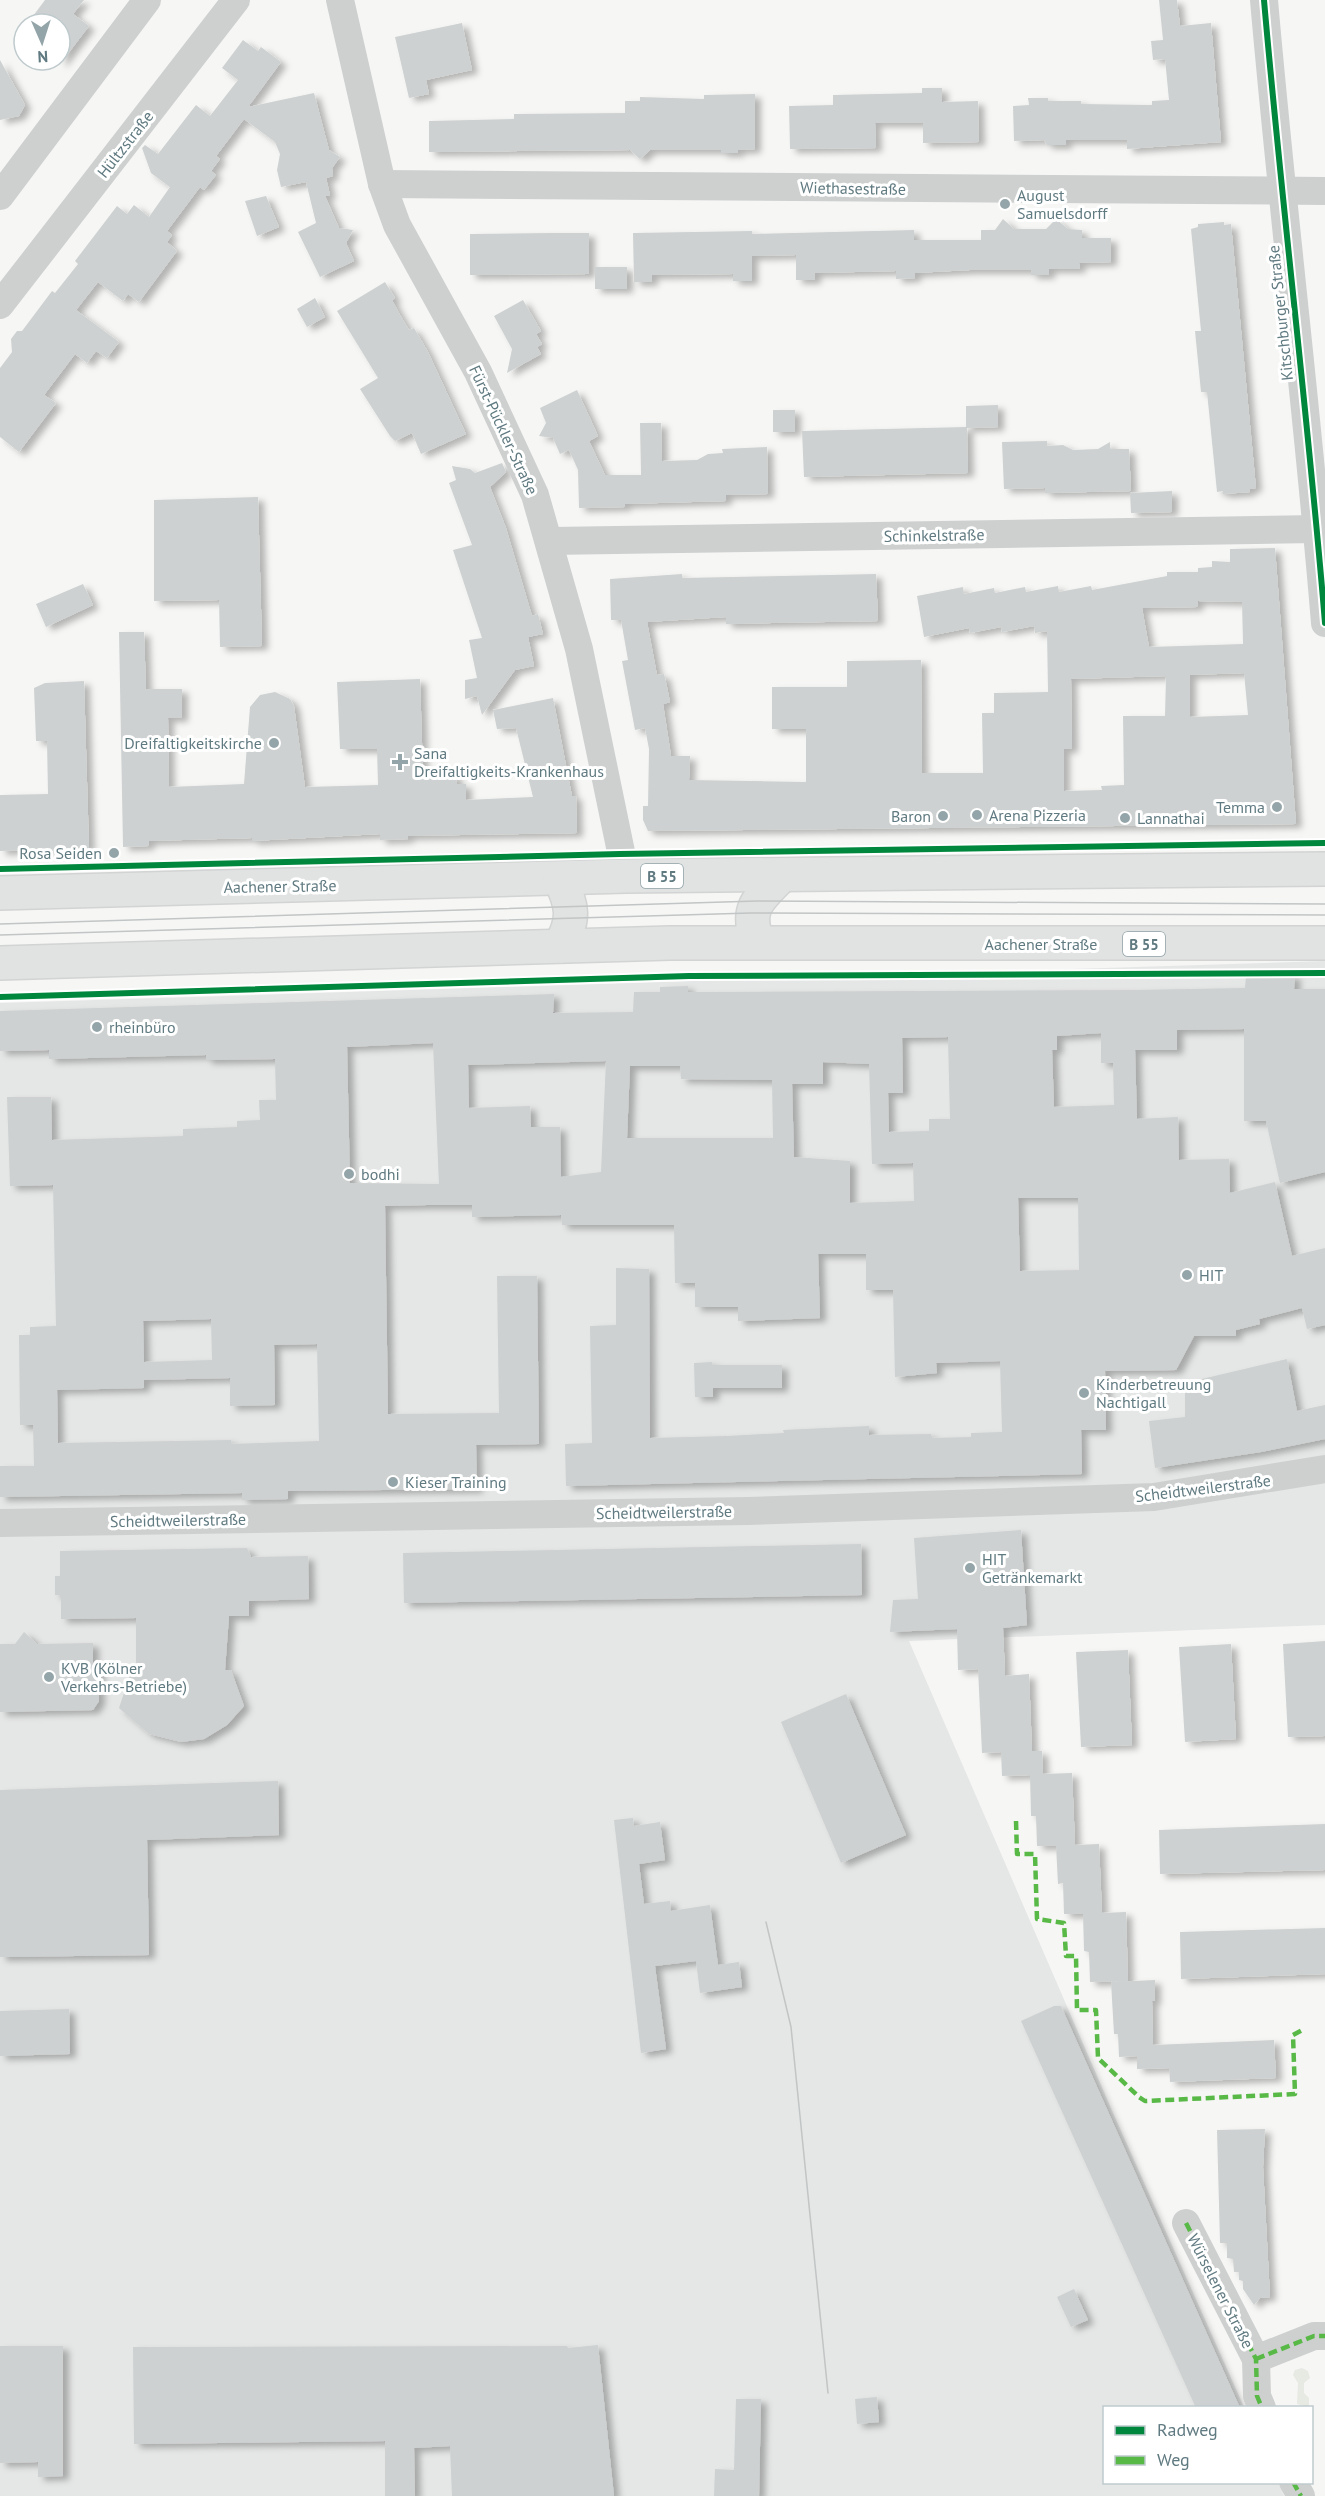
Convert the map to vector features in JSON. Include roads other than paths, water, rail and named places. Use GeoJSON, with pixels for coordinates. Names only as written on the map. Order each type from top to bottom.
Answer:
{"type":"FeatureCollection","features":[{"type":"Feature","properties":{"kind":"main road","name":"Aachener Straße"},"geometry":{"type":"LineString","coordinates":[[0,893],[626,876],[1325,869]]}},
{"type":"Feature","properties":{"kind":"main road"},"geometry":{"type":"LineString","coordinates":[[757,942],[751,924],[751,913],[757,902],[782,875]]}},
{"type":"Feature","properties":{"kind":"main road"},"geometry":{"type":"LineString","coordinates":[[560,879],[569,897],[571,917],[570,928],[560,946]]}},
{"type":"Feature","properties":{"kind":"main road","name":"Aachener Straße"},"geometry":{"type":"LineString","coordinates":[[0,963],[757,942],[1325,944]]}},
{"type":"Feature","properties":{"kind":"street"},"geometry":{"type":"LineString","coordinates":[[0,196],[147,0]]}},
{"type":"Feature","properties":{"kind":"street","name":"Hültzstraße"},"geometry":{"type":"LineString","coordinates":[[4,290],[236,0]]}},
{"type":"Feature","properties":{"kind":"street","name":"Fürst-Pückler-Straße"},"geometry":{"type":"LineString","coordinates":[[340,0],[382,184],[397,225],[478,372],[535,495],[579,649],[626,876]]}},
{"type":"Feature","properties":{"kind":"street","name":"Kitschburger Straße"},"geometry":{"type":"LineString","coordinates":[[1264,0],[1280,192],[1317,443],[1317,529],[1325,622]]}},
{"type":"Feature","properties":{"kind":"street","name":"Wiethasestraße"},"geometry":{"type":"LineString","coordinates":[[382,184],[1325,191]]}},
{"type":"Feature","properties":{"kind":"street","name":"Schinkelstraße"},"geometry":{"type":"LineString","coordinates":[[550,542],[1317,529]]}},
{"type":"Feature","properties":{"kind":"street","name":"Scheidtweilerstraße"},"geometry":{"type":"LineString","coordinates":[[0,1523],[748,1511],[1154,1497],[1325,1469]]}},
{"type":"Feature","properties":{"kind":"street","name":"Würselener Straße"},"geometry":{"type":"LineString","coordinates":[[1186,2223],[1256,2359],[1257,2396],[1261,2406]]}},
{"type":"Feature","properties":{"kind":"street","name":"Würselener Straße"},"geometry":{"type":"LineString","coordinates":[[1256,2359],[1314,2336],[1325,2336]]}},
{"type":"Feature","properties":{"kind":"tram line"},"geometry":{"type":"LineString","coordinates":[[0,924],[757,901],[1325,904]]}},
{"type":"Feature","properties":{"kind":"tram line"},"geometry":{"type":"LineString","coordinates":[[0,935],[751,913],[1325,915]]}},
{"type":"Feature","properties":{"kind":"tram line"},"geometry":{"type":"LineString","coordinates":[[766,1922],[791,2027],[828,2393]]}},
{"type":"Feature","properties":{"kind":"place","name":"August Samuelsdorff"},"geometry":{"type":"Point","coordinates":[1005,204]}},
{"type":"Feature","properties":{"kind":"place","name":"Dreifaltigkeitskirche"},"geometry":{"type":"Point","coordinates":[274,743]}},
{"type":"Feature","properties":{"kind":"place","name":"Sana Dreifaltigkeits-Krankenhaus"},"geometry":{"type":"Point","coordinates":[400,762]}},
{"type":"Feature","properties":{"kind":"place","name":"Temma"},"geometry":{"type":"Point","coordinates":[1277,807]}},
{"type":"Feature","properties":{"kind":"place","name":"Arena Pizzeria"},"geometry":{"type":"Point","coordinates":[977,815]}},
{"type":"Feature","properties":{"kind":"place","name":"Baron"},"geometry":{"type":"Point","coordinates":[943,816]}},
{"type":"Feature","properties":{"kind":"place","name":"Lannathai"},"geometry":{"type":"Point","coordinates":[1125,818]}},
{"type":"Feature","properties":{"kind":"place","name":"Rosa Seiden"},"geometry":{"type":"Point","coordinates":[114,853]}},
{"type":"Feature","properties":{"kind":"place","name":"rheinbüro"},"geometry":{"type":"Point","coordinates":[97,1027]}},
{"type":"Feature","properties":{"kind":"place","name":"bodhi"},"geometry":{"type":"Point","coordinates":[349,1174]}},
{"type":"Feature","properties":{"kind":"place","name":"HIT"},"geometry":{"type":"Point","coordinates":[1187,1275]}},
{"type":"Feature","properties":{"kind":"place","name":"Kinderbetreuung Nachtigall"},"geometry":{"type":"Point","coordinates":[1084,1393]}},
{"type":"Feature","properties":{"kind":"place","name":"Kieser Training"},"geometry":{"type":"Point","coordinates":[393,1482]}},
{"type":"Feature","properties":{"kind":"place","name":"HIT Getränkemarkt"},"geometry":{"type":"Point","coordinates":[970,1568]}},
{"type":"Feature","properties":{"kind":"place","name":"KVB (Kölner Verkehrs-Betriebe)"},"geometry":{"type":"Point","coordinates":[49,1677]}}]}
